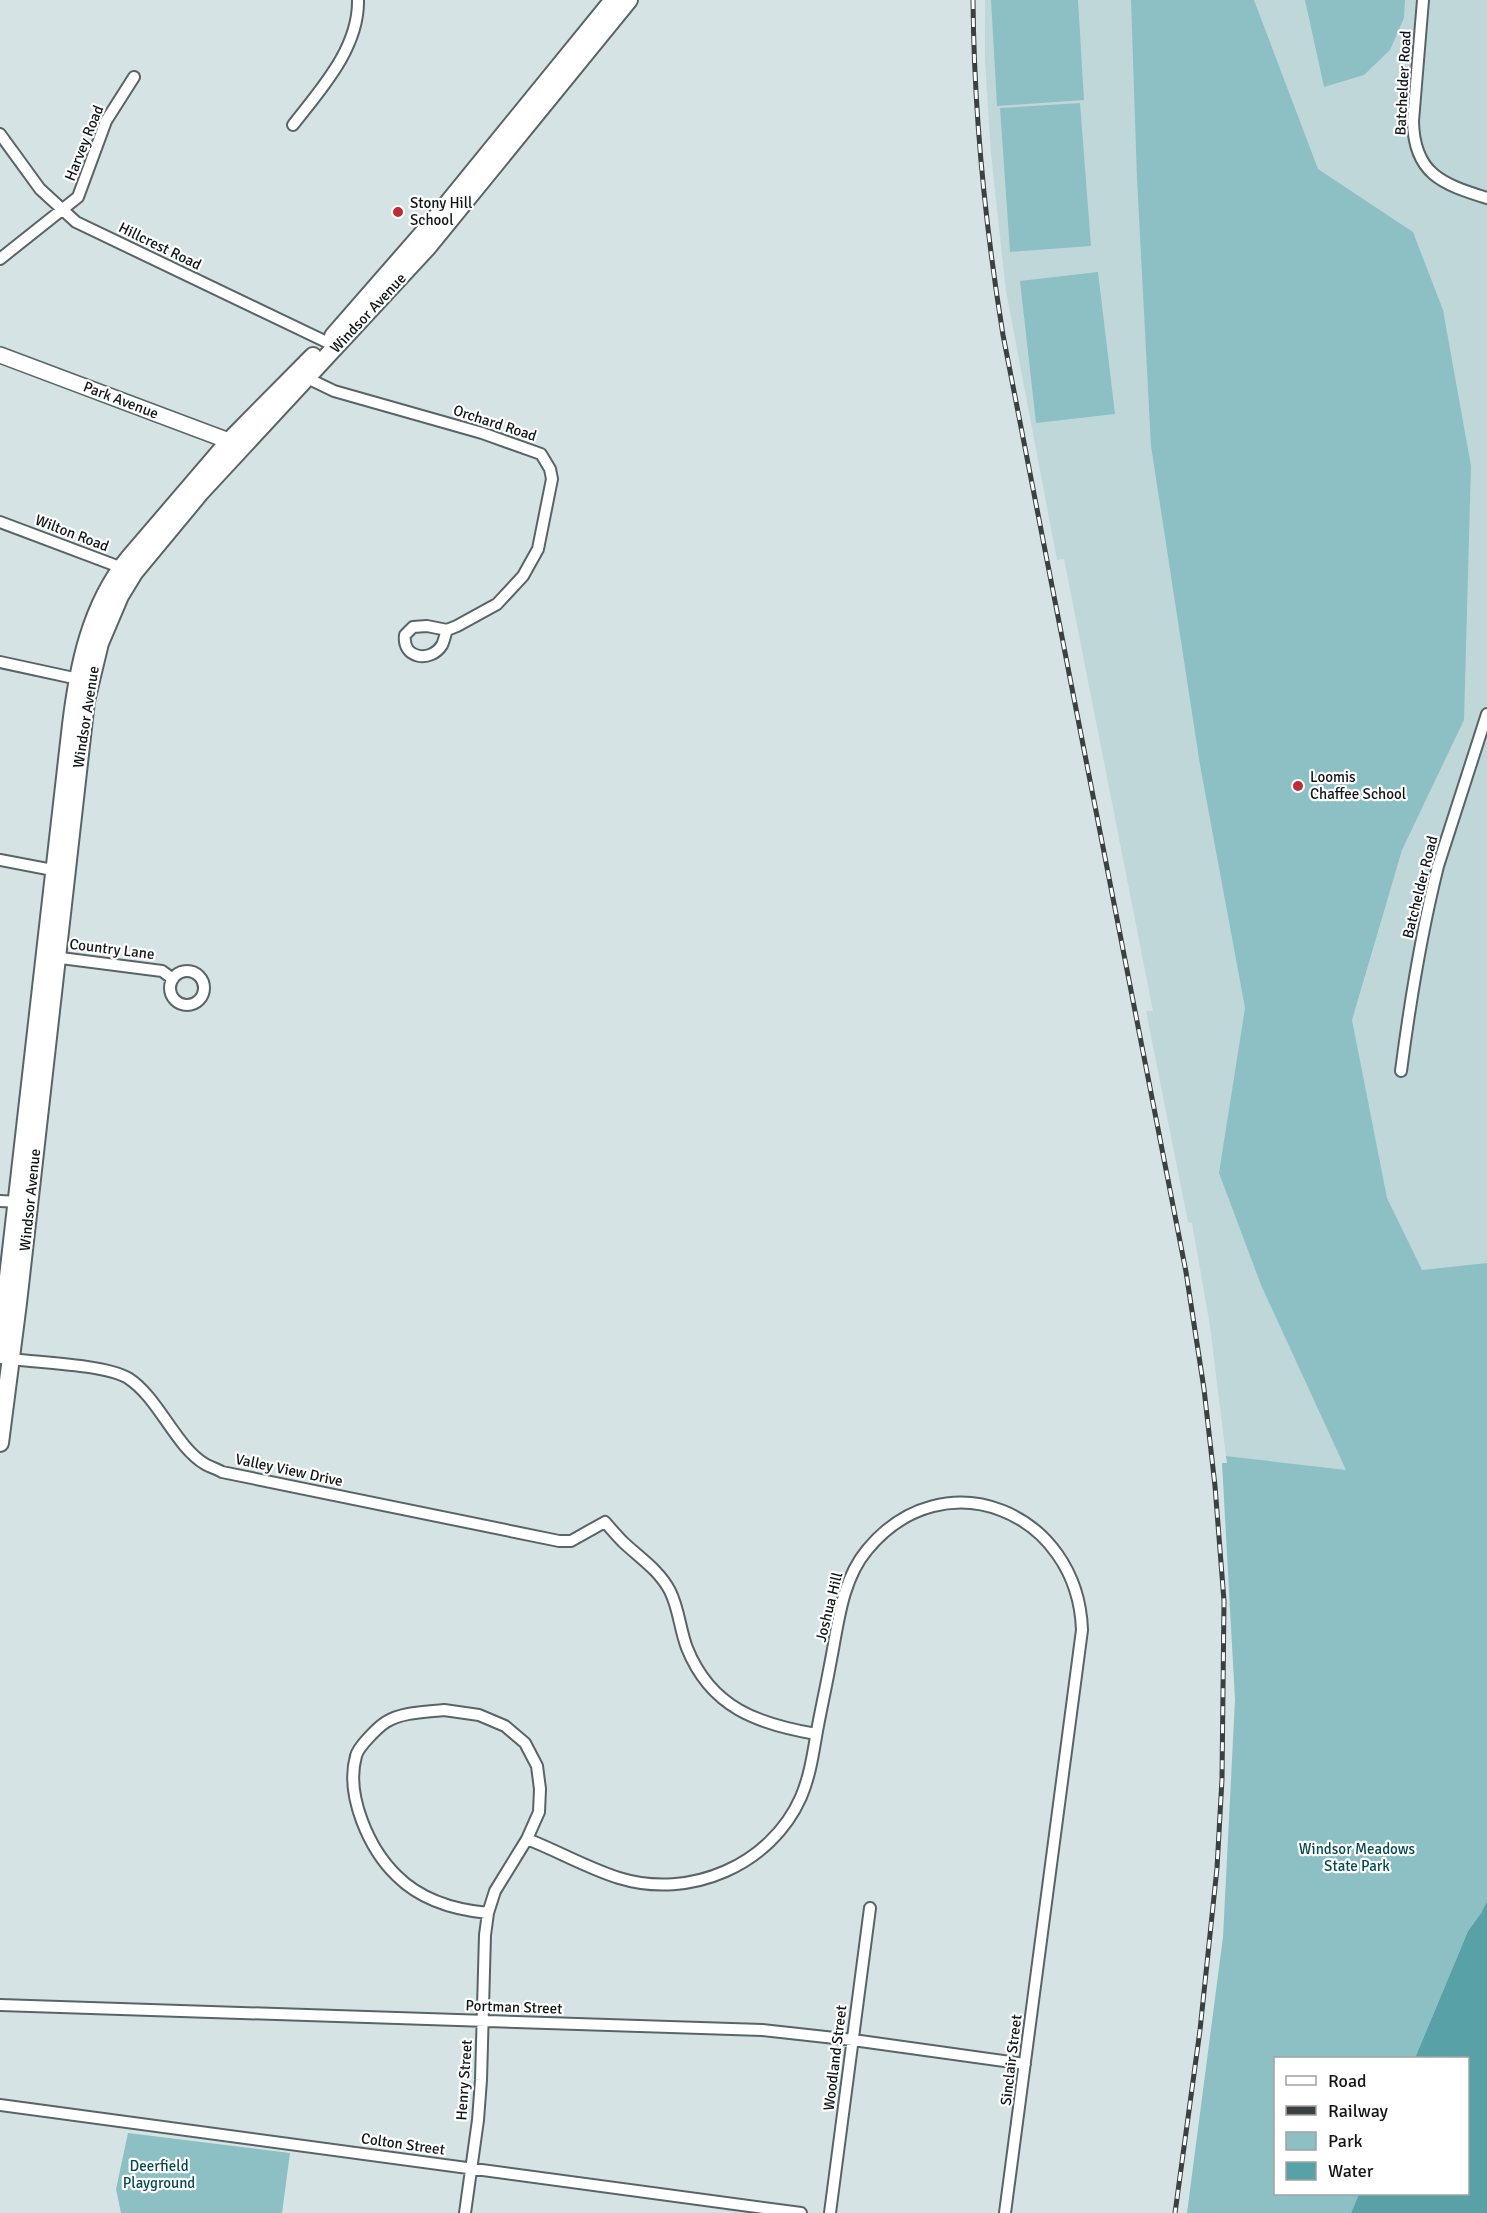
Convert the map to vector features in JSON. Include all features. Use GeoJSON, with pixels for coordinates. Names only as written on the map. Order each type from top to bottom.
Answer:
{"type":"FeatureCollection","features":[{"type":"Feature","properties":{"kind":"main road","name":"Windsor Avenue"},"geometry":{"type":"LineString","coordinates":[[332,345],[613,0]]}},
{"type":"Feature","properties":{"kind":"main road","name":"Windsor Avenue"},"geometry":{"type":"LineString","coordinates":[[0,1443],[15,1202],[51,956],[83,680],[120,596],[127,570],[196,498],[235,445],[301,375],[428,248],[629,0]]}},
{"type":"Feature","properties":{"kind":"main road","name":"Park Avenue"},"geometry":{"type":"LineString","coordinates":[[0,356],[235,445]]}},
{"type":"Feature","properties":{"kind":"street"},"geometry":{"type":"LineString","coordinates":[[293,125],[331,75],[349,44],[357,16],[358,0]]}},
{"type":"Feature","properties":{"kind":"street","name":"Batchelder Road"},"geometry":{"type":"LineString","coordinates":[[1423,0],[1413,122],[1418,155],[1424,165],[1441,180],[1460,190],[1487,198]]}},
{"type":"Feature","properties":{"kind":"street","name":"Harvey Road"},"geometry":{"type":"LineString","coordinates":[[0,260],[78,197],[106,121],[135,77]]}},
{"type":"Feature","properties":{"kind":"street","name":"Hillcrest Road"},"geometry":{"type":"LineString","coordinates":[[0,134],[40,189],[76,222],[332,345]]}},
{"type":"Feature","properties":{"kind":"street","name":"Orchard Road"},"geometry":{"type":"LineString","coordinates":[[301,375],[334,391],[492,436],[541,453],[545,458],[552,479],[538,549],[523,576],[496,604],[447,630]]}},
{"type":"Feature","properties":{"kind":"street","name":"Wilton Road"},"geometry":{"type":"LineString","coordinates":[[0,522],[127,570]]}},
{"type":"Feature","properties":{"kind":"street"},"geometry":{"type":"LineString","coordinates":[[0,662],[83,680]]}},
{"type":"Feature","properties":{"kind":"street","name":"Batchelder Road"},"geometry":{"type":"LineString","coordinates":[[1401,1071],[1411,994],[1434,883],[1487,714]]}},
{"type":"Feature","properties":{"kind":"street"},"geometry":{"type":"LineString","coordinates":[[0,860],[61,872]]}},
{"type":"Feature","properties":{"kind":"street","name":"Country Lane"},"geometry":{"type":"LineString","coordinates":[[51,956],[162,971],[173,979]]}},
{"type":"Feature","properties":{"kind":"street","name":"Valley View Drive"},"geometry":{"type":"LineString","coordinates":[[4,1355],[96,1369],[127,1378],[139,1387],[191,1452],[204,1463],[222,1472],[560,1541],[571,1541],[605,1522],[662,1578],[671,1593],[687,1649],[704,1680],[724,1700],[748,1716],[778,1727],[816,1734]]}},
{"type":"Feature","properties":{"kind":"street","name":"Joshua Hill"},"geometry":{"type":"LineString","coordinates":[[527,1839],[620,1878],[646,1884],[684,1883],[715,1876],[743,1863],[759,1851],[787,1823],[807,1779],[839,1618],[850,1575],[857,1562],[880,1536],[916,1512],[959,1503],[980,1505],[1014,1516],[1038,1531],[1061,1557],[1074,1582],[1081,1612],[1082,1630],[1045,1911]]}},
{"type":"Feature","properties":{"kind":"street"},"geometry":{"type":"LineString","coordinates":[[444,1710],[468,1713],[505,1726],[525,1743],[537,1766],[540,1812],[527,1839],[495,1891],[488,1913],[471,1912],[444,1905],[421,1894],[398,1877],[374,1845],[359,1812],[353,1773],[356,1754],[386,1722],[413,1714],[444,1710]]}},
{"type":"Feature","properties":{"kind":"street","name":"Woodland Street"},"geometry":{"type":"LineString","coordinates":[[830,2213],[870,1908]]}},
{"type":"Feature","properties":{"kind":"street","name":"Sinclair Street"},"geometry":{"type":"LineString","coordinates":[[1005,2213],[1045,1911]]}},
{"type":"Feature","properties":{"kind":"street","name":"Henry Street"},"geometry":{"type":"LineString","coordinates":[[465,2213],[478,2120],[485,1935],[488,1913]]}},
{"type":"Feature","properties":{"kind":"street","name":"Portman Street"},"geometry":{"type":"LineString","coordinates":[[0,2005],[762,2030],[1025,2064]]}},
{"type":"Feature","properties":{"kind":"street","name":"Colton Street"},"geometry":{"type":"LineString","coordinates":[[0,2105],[801,2213]]}},
{"type":"Feature","properties":{"kind":"shaded area","name":"Loomis Chaffee School"},"geometry":{"type":"Polygon","coordinates":[[[985,0],[1487,0],[1487,1488],[1226,1456],[1210,1326],[1192,1223],[1188,1222],[1146,1011],[1153,1011],[1064,559],[1057,560],[1006,291],[991,154],[985,61],[985,0]]]}},
{"type":"Feature","properties":{"kind":"green space"},"geometry":{"type":"Polygon","coordinates":[[[991,0],[1078,0],[1084,100],[997,106],[991,0]]]}},
{"type":"Feature","properties":{"kind":"green space","name":"Windsor Meadows State Park"},"geometry":{"type":"Polygon","coordinates":[[[1131,0],[1254,0],[1318,169],[1413,232],[1443,310],[1471,466],[1464,720],[1402,850],[1352,1020],[1387,1198],[1422,1270],[1487,1263],[1487,1901],[1468,1931],[1415,2057],[1274,2057],[1274,2195],[1359,2195],[1351,2213],[1187,2213],[1223,1937],[1235,1700],[1222,1463],[1227,1463],[1226,1456],[1346,1470],[1261,1285],[1219,1173],[1245,1008],[1200,765],[1151,446],[1137,179],[1131,0]]]}},
{"type":"Feature","properties":{"kind":"green space"},"geometry":{"type":"Polygon","coordinates":[[[1305,0],[1405,0],[1404,18],[1390,50],[1364,75],[1324,87],[1305,0]]]}},
{"type":"Feature","properties":{"kind":"green space"},"geometry":{"type":"Polygon","coordinates":[[[1080,103],[1091,246],[1010,252],[1000,108],[1080,103]]]}},
{"type":"Feature","properties":{"kind":"green space"},"geometry":{"type":"Polygon","coordinates":[[[1098,272],[1115,414],[1036,423],[1020,281],[1098,272]]]}},
{"type":"Feature","properties":{"kind":"green space","name":"Deerfield Playground"},"geometry":{"type":"Polygon","coordinates":[[[128,2133],[290,2153],[282,2213],[121,2213],[116,2189],[128,2133]]]}},
{"type":"Feature","properties":{"kind":"water"},"geometry":{"type":"Polygon","coordinates":[[[1487,1901],[1487,2213],[1351,2213],[1359,2195],[1469,2195],[1469,2057],[1415,2057],[1468,1931],[1487,1901]]]}},
{"type":"Feature","properties":{"kind":"railway"},"geometry":{"type":"LineString","coordinates":[[973,0],[982,168],[1003,335],[1186,1272],[1204,1389],[1215,1486],[1224,1601],[1222,1779],[1217,1868],[1200,2030],[1175,2213]]}},
{"type":"Feature","properties":{"kind":"place","name":"Stony Hill School"},"geometry":{"type":"Point","coordinates":[398,212]}},
{"type":"Feature","properties":{"kind":"place","name":"Loomis Chaffee School"},"geometry":{"type":"Point","coordinates":[1298,786]}}]}
